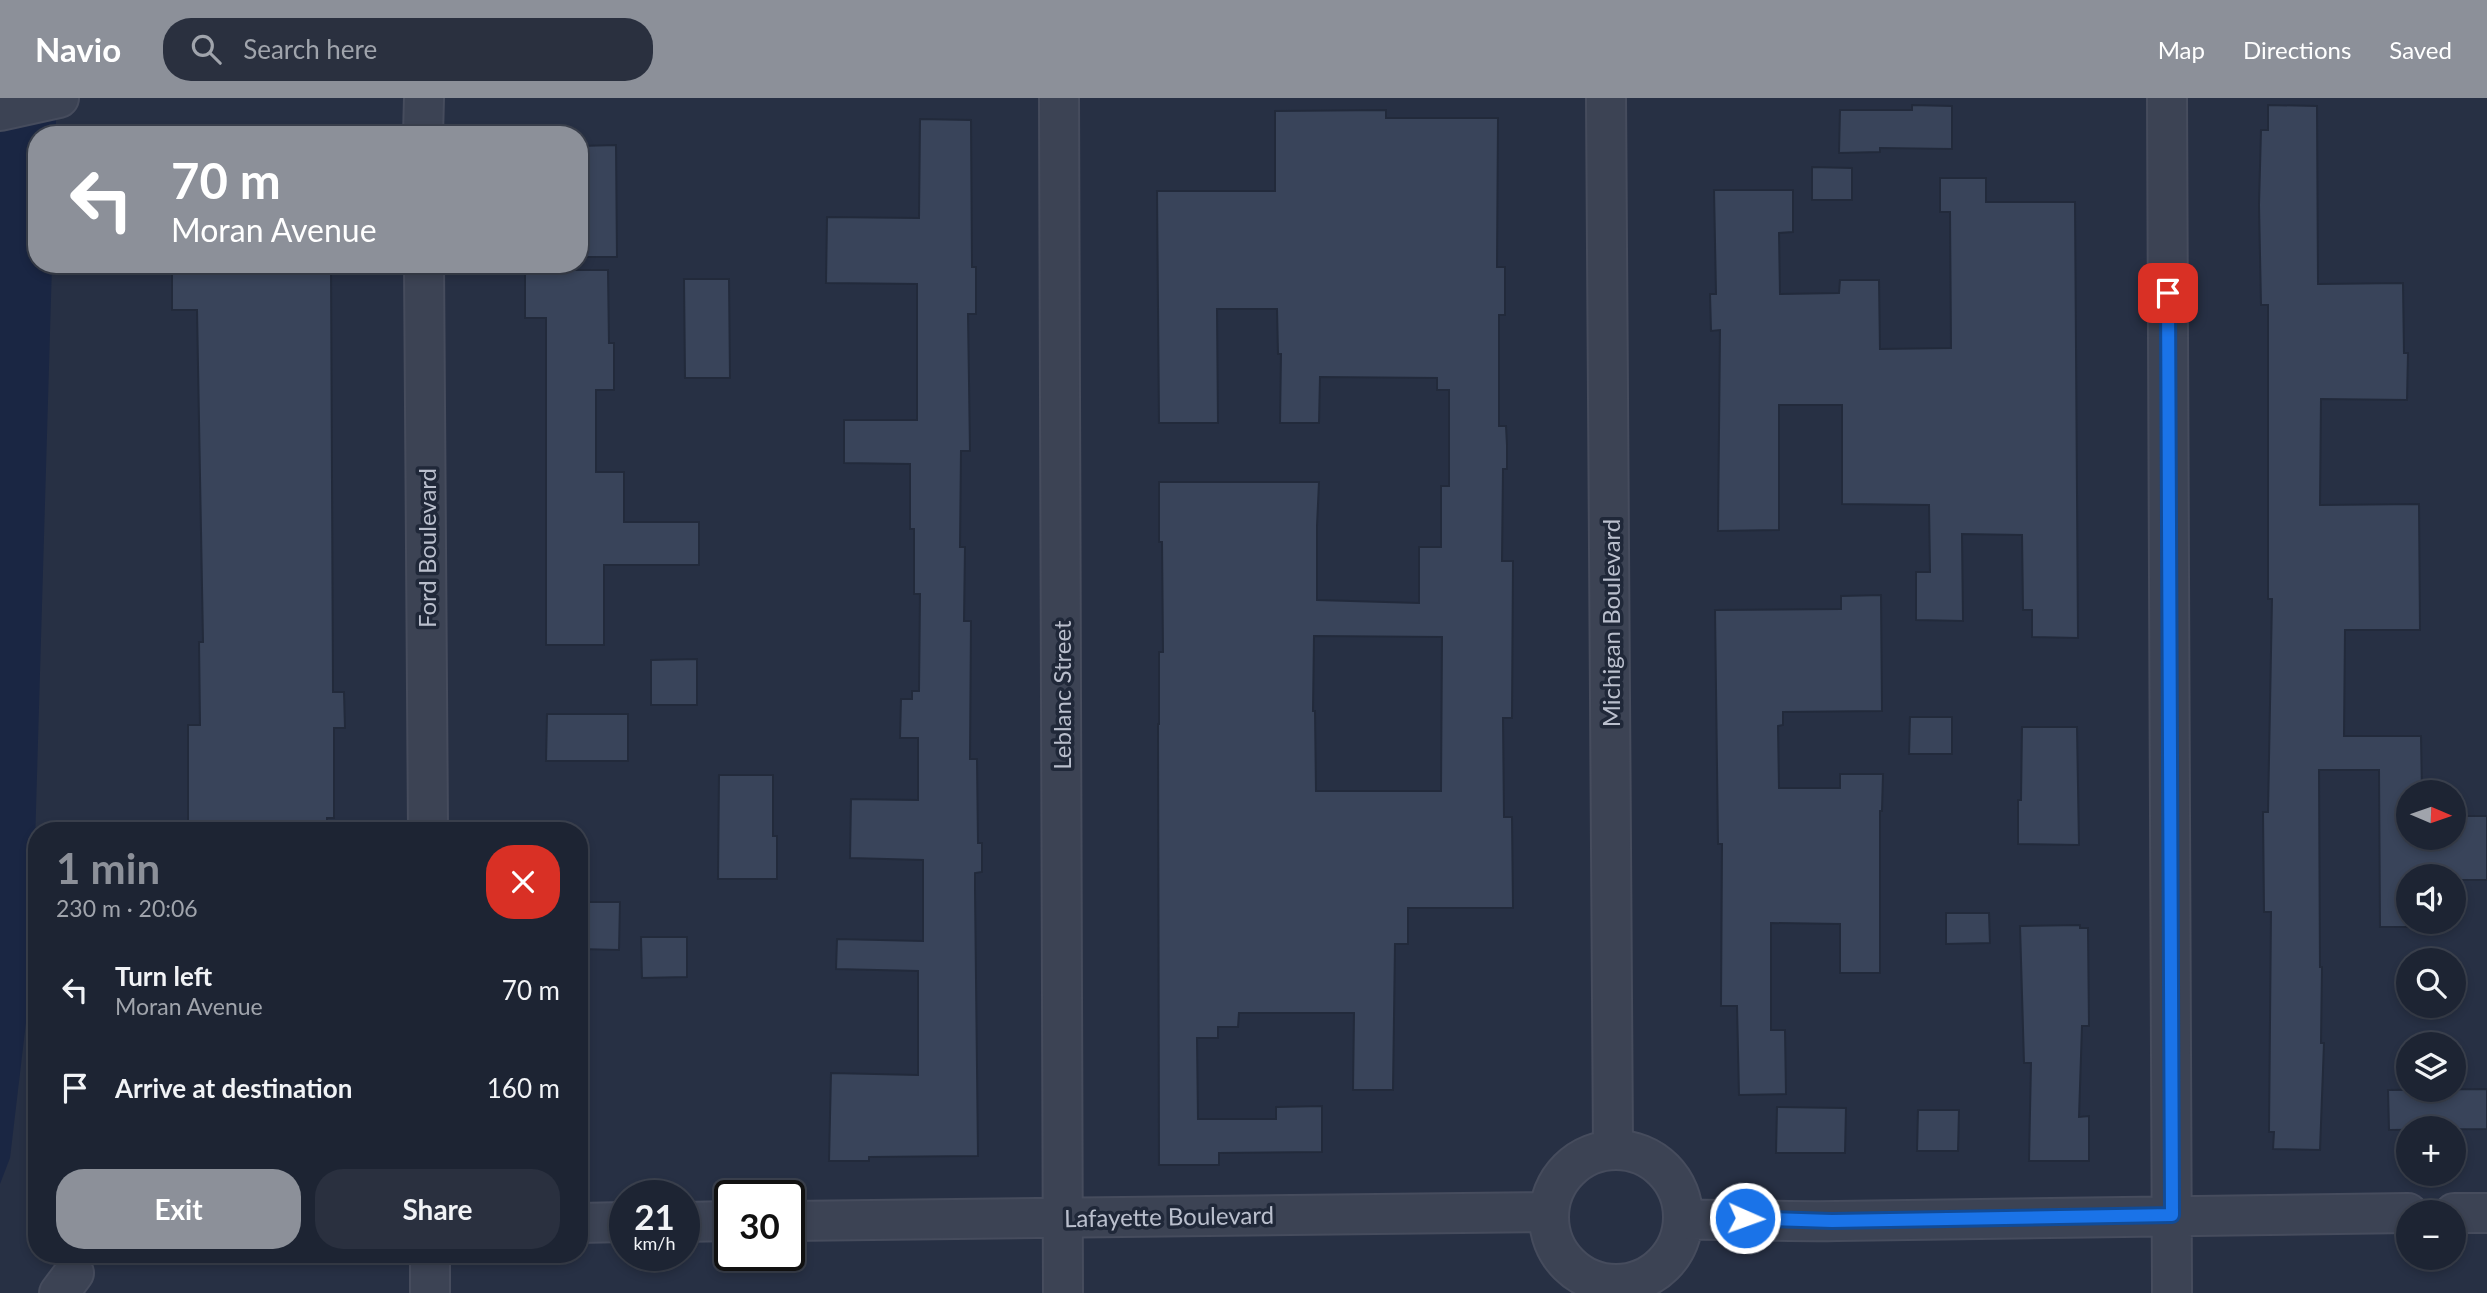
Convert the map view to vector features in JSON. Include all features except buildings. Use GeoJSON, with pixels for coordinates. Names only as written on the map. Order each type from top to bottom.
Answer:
{"type":"FeatureCollection","features":[{"type":"Feature","properties":{"kind":"street"},"geometry":{"type":"LineString","coordinates":[[0,111],[59,98]]}},
{"type":"Feature","properties":{"kind":"street"},"geometry":{"type":"LineString","coordinates":[[423,126],[424,98]]}},
{"type":"Feature","properties":{"kind":"street","name":"Leblanc Street"},"geometry":{"type":"LineString","coordinates":[[1059,98],[1063,1293]]}},
{"type":"Feature","properties":{"kind":"street","name":"Michigan Boulevard"},"geometry":{"type":"LineString","coordinates":[[1606,98],[1613,1148]]}},
{"type":"Feature","properties":{"kind":"street"},"geometry":{"type":"LineString","coordinates":[[2167,98],[2172,1293]]}},
{"type":"Feature","properties":{"kind":"street","name":"Ford Boulevard"},"geometry":{"type":"LineString","coordinates":[[424,273],[428,822]]}},
{"type":"Feature","properties":{"kind":"street"},"geometry":{"type":"LineString","coordinates":[[1613,1148],[1627,1149],[1653,1160],[1673,1180],[1681,1199],[1683,1220],[1682,1231],[1672,1255],[1654,1273],[1631,1283],[1605,1289],[1582,1275],[1561,1257],[1550,1233],[1549,1212],[1558,1181],[1576,1162],[1600,1150],[1613,1148]]}},
{"type":"Feature","properties":{"kind":"street","name":"Lafayette Boulevard"},"geometry":{"type":"LineString","coordinates":[[805,1221],[1549,1212]]}},
{"type":"Feature","properties":{"kind":"street"},"geometry":{"type":"LineString","coordinates":[[1683,1220],[1745,1218],[1832,1221],[2396,1213]]}},
{"type":"Feature","properties":{"kind":"street"},"geometry":{"type":"LineString","coordinates":[[2466,1213],[2487,1213]]}},
{"type":"Feature","properties":{"kind":"street"},"geometry":{"type":"LineString","coordinates":[[588,1223],[609,1223]]}},
{"type":"Feature","properties":{"kind":"street"},"geometry":{"type":"LineString","coordinates":[[430,1263],[430,1293]]}},
{"type":"Feature","properties":{"kind":"water"},"geometry":{"type":"Polygon","coordinates":[[[0,98],[56,98],[56,126],[28,126],[28,273],[52,273],[36,822],[28,822],[28,1005],[10,1158],[0,1184],[0,98]]]}},
{"type":"Feature","properties":{"kind":"route"},"geometry":{"type":"LineString","coordinates":[[1745,1218],[1832,1221],[2172,1215],[2168,293]]}}]}
